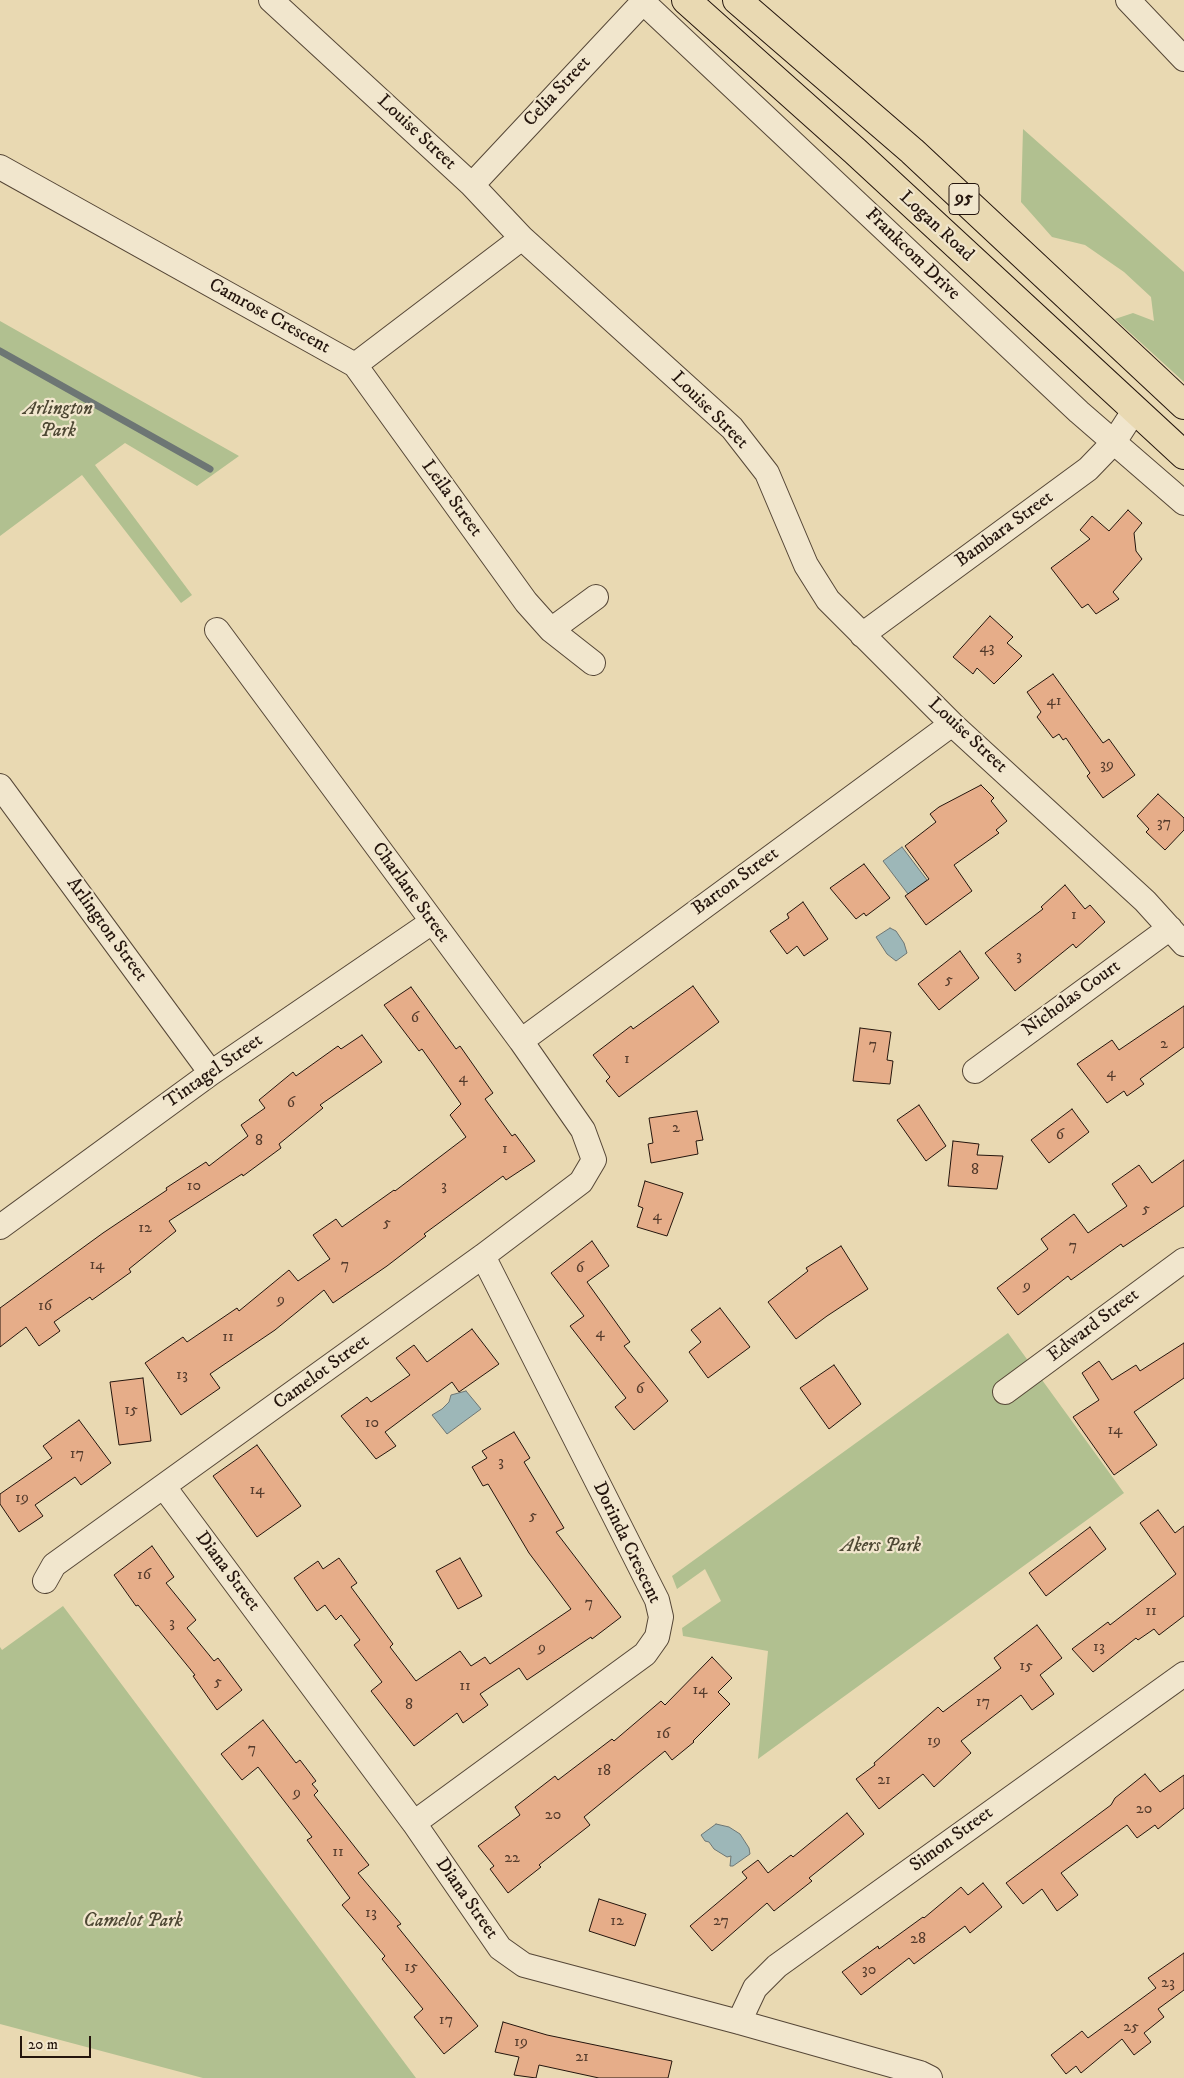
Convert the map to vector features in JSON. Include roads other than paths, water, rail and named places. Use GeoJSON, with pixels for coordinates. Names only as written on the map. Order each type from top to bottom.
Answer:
{"type":"FeatureCollection","features":[{"type":"Feature","properties":{"kind":"main road","name":"Logan Road"},"geometry":{"type":"LineString","coordinates":[[686,0],[854,151],[1134,411],[1184,455]]}},
{"type":"Feature","properties":{"kind":"main road","name":"Logan Road"},"geometry":{"type":"LineString","coordinates":[[737,0],[912,151],[1184,405]]}},
{"type":"Feature","properties":{"kind":"street","name":"Louise Street"},"geometry":{"type":"LineString","coordinates":[[271,0],[472,185],[522,238],[732,428],[767,472],[810,572],[828,600],[952,724],[1145,901],[1177,936]]}},
{"type":"Feature","properties":{"kind":"street"},"geometry":{"type":"LineString","coordinates":[[1128,0],[1184,59]]}},
{"type":"Feature","properties":{"kind":"street","name":"Celia Street"},"geometry":{"type":"LineString","coordinates":[[472,185],[644,1]]}},
{"type":"Feature","properties":{"kind":"street","name":"Frankcom Drive"},"geometry":{"type":"LineString","coordinates":[[644,1],[1014,352],[1184,503]]}},
{"type":"Feature","properties":{"kind":"street","name":"Camrose Crescent"},"geometry":{"type":"LineString","coordinates":[[0,167],[355,365]]}},
{"type":"Feature","properties":{"kind":"street"},"geometry":{"type":"LineString","coordinates":[[355,365],[522,238]]}},
{"type":"Feature","properties":{"kind":"street","name":"Leila Street"},"geometry":{"type":"LineString","coordinates":[[355,365],[526,602],[551,630],[593,663]]}},
{"type":"Feature","properties":{"kind":"street","name":"Bambara Street"},"geometry":{"type":"LineString","coordinates":[[862,635],[1088,469],[1114,442],[1134,411]]}},
{"type":"Feature","properties":{"kind":"street"},"geometry":{"type":"LineString","coordinates":[[551,630],[596,597]]}},
{"type":"Feature","properties":{"kind":"street","name":"Charlane Street"},"geometry":{"type":"LineString","coordinates":[[217,630],[521,1041],[583,1130],[594,1160]]}},
{"type":"Feature","properties":{"kind":"street","name":"Barton Street"},"geometry":{"type":"LineString","coordinates":[[521,1041],[952,724]]}},
{"type":"Feature","properties":{"kind":"street","name":"Arlington Street"},"geometry":{"type":"LineString","coordinates":[[0,786],[211,1073]]}},
{"type":"Feature","properties":{"kind":"street","name":"Tintagel Street"},"geometry":{"type":"LineString","coordinates":[[0,1226],[211,1073],[432,922]]}},
{"type":"Feature","properties":{"kind":"street","name":"Nicholas Court"},"geometry":{"type":"LineString","coordinates":[[975,1071],[1177,936]]}},
{"type":"Feature","properties":{"kind":"street","name":"Camelot Street"},"geometry":{"type":"LineString","coordinates":[[45,1581],[54,1565],[483,1256],[581,1182],[594,1160]]}},
{"type":"Feature","properties":{"kind":"street","name":"Dorinda Crescent"},"geometry":{"type":"LineString","coordinates":[[414,1823],[645,1654],[657,1637],[661,1617],[658,1600],[483,1256]]}},
{"type":"Feature","properties":{"kind":"street","name":"Edward Street"},"geometry":{"type":"LineString","coordinates":[[1005,1392],[1184,1260]]}},
{"type":"Feature","properties":{"kind":"street","name":"Diana Street"},"geometry":{"type":"LineString","coordinates":[[164,1487],[414,1823],[500,1948],[524,1965],[739,2022],[920,2073],[930,2078]]}},
{"type":"Feature","properties":{"kind":"street","name":"Simon Street"},"geometry":{"type":"LineString","coordinates":[[739,2022],[756,1988],[777,1966],[1184,1674]]}},
{"type":"Feature","properties":{"kind":"water"},"geometry":{"type":"Polygon","coordinates":[[[902,847],[927,880],[908,894],[883,861],[902,847]]]}},
{"type":"Feature","properties":{"kind":"water"},"geometry":{"type":"Polygon","coordinates":[[[890,928],[896,931],[904,943],[907,953],[896,961],[887,954],[876,937],[890,928]]]}},
{"type":"Feature","properties":{"kind":"water"},"geometry":{"type":"Polygon","coordinates":[[[466,1391],[481,1409],[447,1434],[432,1415],[449,1402],[451,1395],[466,1391]]]}},
{"type":"Feature","properties":{"kind":"water"},"geometry":{"type":"Polygon","coordinates":[[[716,1824],[729,1827],[740,1834],[749,1848],[750,1854],[733,1866],[730,1866],[731,1856],[727,1857],[714,1849],[701,1835],[716,1824]]]}},
{"type":"Feature","properties":{"kind":"waterway"},"geometry":{"type":"LineString","coordinates":[[0,351],[210,469]]}},
{"type":"Feature","properties":{"kind":"park label","name":"Arlington Park"},"geometry":{"type":"Point","coordinates":[58,421]}},
{"type":"Feature","properties":{"kind":"park label","name":"Akers Park"},"geometry":{"type":"Point","coordinates":[881,1547]}},
{"type":"Feature","properties":{"kind":"park label","name":"Camelot Park"},"geometry":{"type":"Point","coordinates":[133,1922]}}]}
